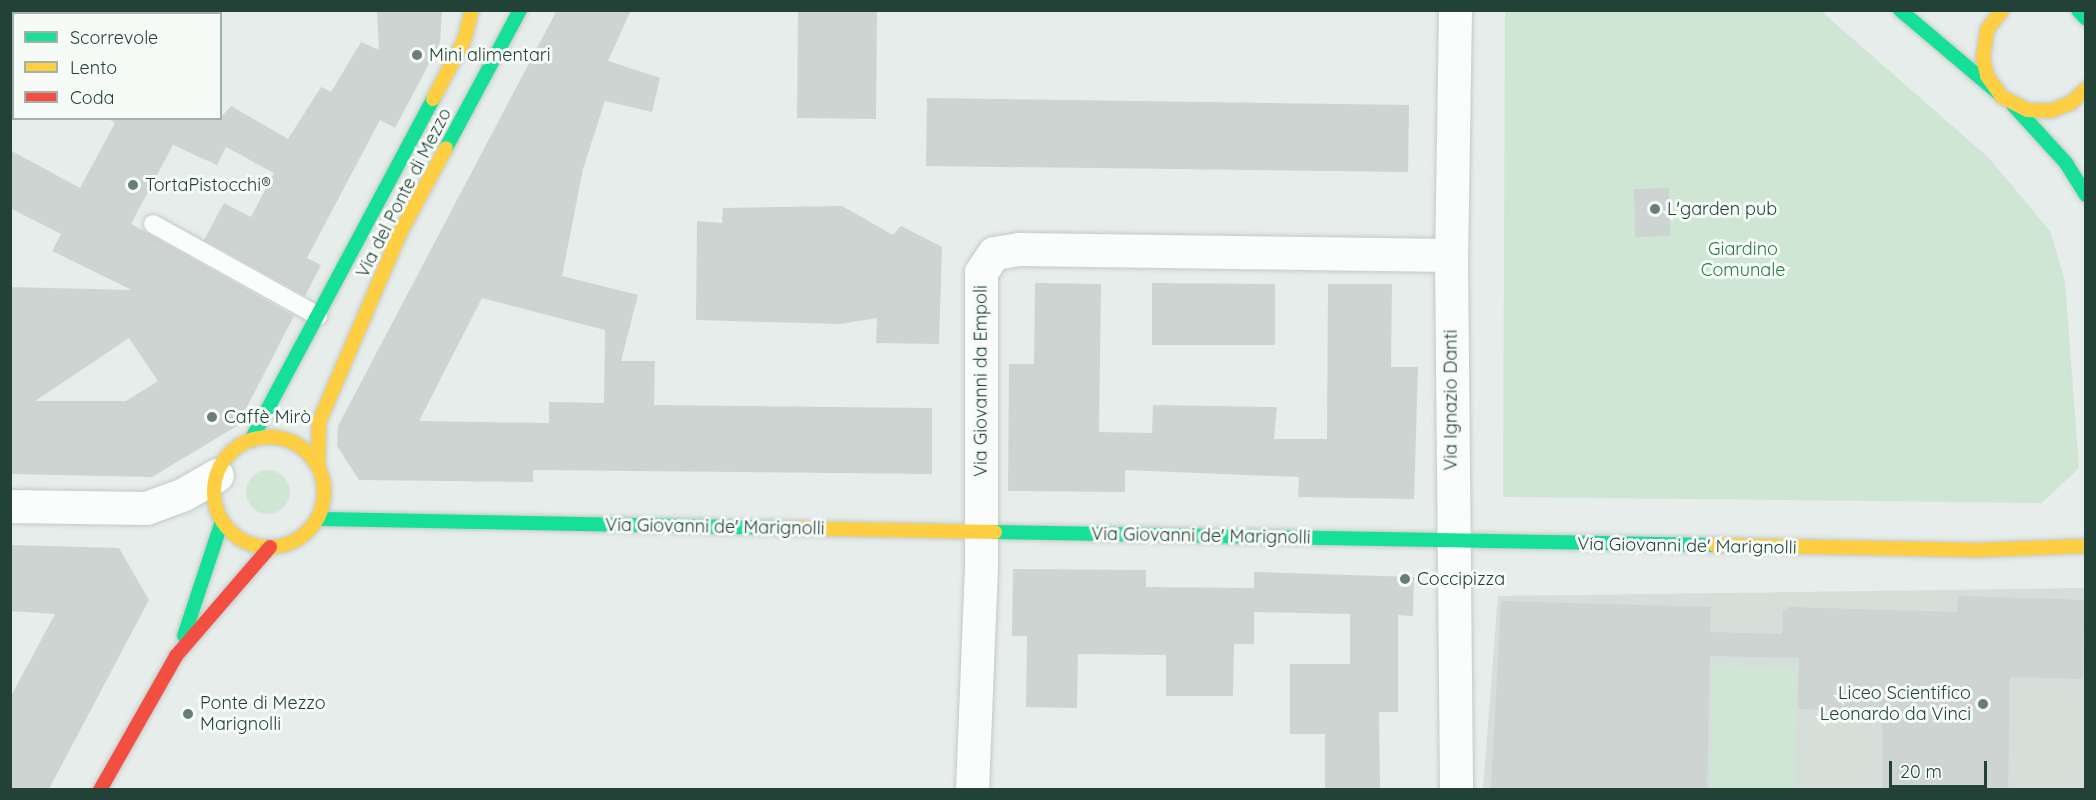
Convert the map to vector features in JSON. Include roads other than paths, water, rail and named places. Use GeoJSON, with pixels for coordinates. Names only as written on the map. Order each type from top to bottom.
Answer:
{"type":"FeatureCollection","features":[{"type":"Feature","properties":{"kind":"street","name":"Via del Ponte di Mezzo"},"geometry":{"type":"LineString","coordinates":[[217,475],[228,455],[251,440],[464,41],[472,10]]}},
{"type":"Feature","properties":{"kind":"street","name":"Via del Ponte di Mezzo"},"geometry":{"type":"LineString","coordinates":[[317,519],[324,489],[318,466],[319,422],[401,231],[519,10]]}},
{"type":"Feature","properties":{"kind":"street","name":"Via Ignazio Danti"},"geometry":{"type":"LineString","coordinates":[[1455,10],[1451,255],[1456,789]]}},
{"type":"Feature","properties":{"kind":"street"},"geometry":{"type":"LineString","coordinates":[[1900,10],[2013,105],[2067,163],[2085,195]]}},
{"type":"Feature","properties":{"kind":"street"},"geometry":{"type":"LineString","coordinates":[[1978,10],[2000,12]]}},
{"type":"Feature","properties":{"kind":"street"},"geometry":{"type":"LineString","coordinates":[[2078,10],[2085,18]]}},
{"type":"Feature","properties":{"kind":"street"},"geometry":{"type":"LineString","coordinates":[[1997,92],[1983,58],[1987,30],[2000,12]]}},
{"type":"Feature","properties":{"kind":"street"},"geometry":{"type":"LineString","coordinates":[[2013,105],[2050,111],[2071,103],[2085,89]]}},
{"type":"Feature","properties":{"kind":"street","name":"Via Giovanni da Empoli"},"geometry":{"type":"LineString","coordinates":[[972,789],[981,532],[981,272],[994,253],[1018,249],[1451,255]]}},
{"type":"Feature","properties":{"kind":"street"},"geometry":{"type":"LineString","coordinates":[[251,440],[288,440],[304,449],[318,466]]}},
{"type":"Feature","properties":{"kind":"street"},"geometry":{"type":"LineString","coordinates":[[10,506],[146,508],[182,495],[217,475]]}},
{"type":"Feature","properties":{"kind":"street"},"geometry":{"type":"LineString","coordinates":[[217,475],[214,495],[222,521],[251,544],[270,547],[289,544],[317,519]]}},
{"type":"Feature","properties":{"kind":"street","name":"Via Giovanni de' Marignolli"},"geometry":{"type":"LineString","coordinates":[[317,519],[1977,550],[2085,546]]}},
{"type":"Feature","properties":{"kind":"street"},"geometry":{"type":"LineString","coordinates":[[100,789],[176,656],[222,521]]}},
{"type":"Feature","properties":{"kind":"street"},"geometry":{"type":"LineString","coordinates":[[176,656],[270,547]]}},
{"type":"Feature","properties":{"kind":"lane"},"geometry":{"type":"LineString","coordinates":[[153,224],[318,316]]}},
{"type":"Feature","properties":{"kind":"place","name":"Mini alimentari"},"geometry":{"type":"Point","coordinates":[417,55]}},
{"type":"Feature","properties":{"kind":"place","name":"TortaPistocchi®"},"geometry":{"type":"Point","coordinates":[133,185]}},
{"type":"Feature","properties":{"kind":"place","name":"L'garden pub"},"geometry":{"type":"Point","coordinates":[1655,209]}},
{"type":"Feature","properties":{"kind":"place","name":"Caffè Mirò"},"geometry":{"type":"Point","coordinates":[212,417]}},
{"type":"Feature","properties":{"kind":"place","name":"Coccipizza"},"geometry":{"type":"Point","coordinates":[1405,579]}},
{"type":"Feature","properties":{"kind":"place","name":"Liceo Scientifico Leonardo da Vinci"},"geometry":{"type":"Point","coordinates":[1983,704]}},
{"type":"Feature","properties":{"kind":"place","name":"Ponte di Mezzo Marignolli"},"geometry":{"type":"Point","coordinates":[188,714]}},
{"type":"Feature","properties":{"kind":"park label","name":"Giardino Comunale"},"geometry":{"type":"Point","coordinates":[1743,260]}}]}
